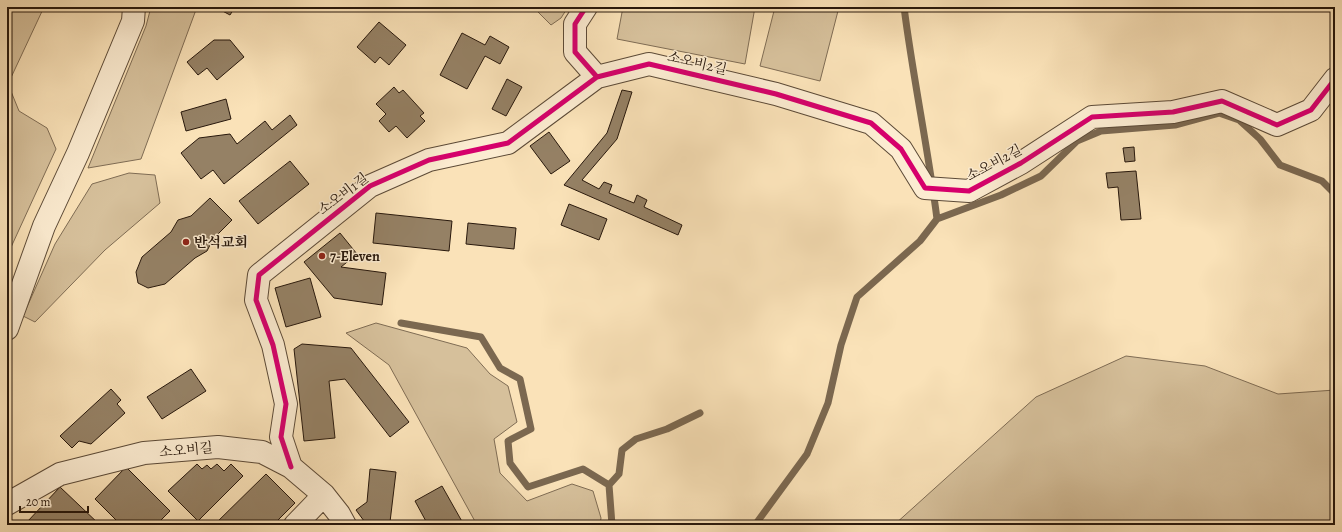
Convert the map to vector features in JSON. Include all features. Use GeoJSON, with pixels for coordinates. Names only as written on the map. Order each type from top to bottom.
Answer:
{"type":"FeatureCollection","features":[{"type":"Feature","properties":{"kind":"street"},"geometry":{"type":"LineString","coordinates":[[7,329],[44,226],[78,152],[133,21],[134,7]]}},
{"type":"Feature","properties":{"kind":"street"},"geometry":{"type":"LineString","coordinates":[[586,7],[575,24],[576,52],[596,76]]}},
{"type":"Feature","properties":{"kind":"street","name":"소오비2길"},"geometry":{"type":"LineString","coordinates":[[596,76],[649,64],[776,94],[871,123],[901,149],[925,188],[969,191],[1022,163],[1092,117],[1173,112],[1222,101],[1277,125],[1311,110],[1335,79]]}},
{"type":"Feature","properties":{"kind":"street","name":"소오비1길"},"geometry":{"type":"LineString","coordinates":[[291,467],[282,437],[286,404],[273,345],[256,300],[259,275],[370,186],[429,160],[508,143],[596,76]]}},
{"type":"Feature","properties":{"kind":"street","name":"소오비길"},"geometry":{"type":"LineString","coordinates":[[7,504],[60,474],[144,453],[218,447],[262,452],[291,467],[324,495],[339,514],[345,525]]}},
{"type":"Feature","properties":{"kind":"street"},"geometry":{"type":"LineString","coordinates":[[295,525],[324,495]]}},
{"type":"Feature","properties":{"kind":"shaded area"},"geometry":{"type":"Polygon","coordinates":[[[7,7],[44,7],[8,84],[19,111],[47,128],[56,149],[7,256],[7,7]]]}},
{"type":"Feature","properties":{"kind":"shaded area"},"geometry":{"type":"Polygon","coordinates":[[[151,7],[197,7],[141,159],[88,168],[146,26],[151,7]]]}},
{"type":"Feature","properties":{"kind":"shaded area"},"geometry":{"type":"Polygon","coordinates":[[[533,7],[568,7],[561,18],[551,25],[533,7]]]}},
{"type":"Feature","properties":{"kind":"shaded area"},"geometry":{"type":"Polygon","coordinates":[[[623,7],[755,7],[745,64],[617,39],[623,7]]]}},
{"type":"Feature","properties":{"kind":"shaded area"},"geometry":{"type":"Polygon","coordinates":[[[775,7],[839,7],[820,81],[760,66],[775,7]]]}},
{"type":"Feature","properties":{"kind":"shaded area"},"geometry":{"type":"Polygon","coordinates":[[[129,173],[155,175],[160,203],[105,250],[35,322],[23,316],[55,244],[92,184],[129,173]]]}},
{"type":"Feature","properties":{"kind":"shaded area"},"geometry":{"type":"Polygon","coordinates":[[[376,323],[467,348],[490,374],[508,386],[517,422],[494,439],[500,473],[527,501],[572,484],[593,491],[601,518],[600,525],[477,525],[389,365],[346,333],[376,323]]]}},
{"type":"Feature","properties":{"kind":"shaded area"},"geometry":{"type":"Polygon","coordinates":[[[1126,356],[1205,366],[1278,394],[1335,390],[1335,525],[894,525],[1036,397],[1126,356]]]}},
{"type":"Feature","properties":{"kind":"building"},"geometry":{"type":"Polygon","coordinates":[[[215,7],[235,7],[230,15],[215,7]]]}},
{"type":"Feature","properties":{"kind":"building"},"geometry":{"type":"Polygon","coordinates":[[[379,22],[406,45],[389,65],[380,57],[375,63],[357,47],[379,22]]]}},
{"type":"Feature","properties":{"kind":"building"},"geometry":{"type":"Polygon","coordinates":[[[462,33],[485,45],[490,36],[509,47],[500,64],[485,56],[467,89],[440,75],[462,33]]]}},
{"type":"Feature","properties":{"kind":"building"},"geometry":{"type":"Polygon","coordinates":[[[214,40],[230,40],[244,57],[217,80],[207,68],[198,75],[187,62],[214,40]]]}},
{"type":"Feature","properties":{"kind":"building"},"geometry":{"type":"Polygon","coordinates":[[[507,79],[522,87],[506,116],[492,109],[507,79]]]}},
{"type":"Feature","properties":{"kind":"building"},"geometry":{"type":"Polygon","coordinates":[[[394,87],[399,93],[403,90],[424,113],[420,116],[425,121],[407,138],[396,126],[389,132],[379,121],[386,114],[376,104],[394,87]]]}},
{"type":"Feature","properties":{"kind":"building"},"geometry":{"type":"Polygon","coordinates":[[[622,90],[632,92],[617,139],[582,180],[599,189],[604,182],[612,185],[609,193],[634,203],[637,195],[647,200],[644,207],[682,225],[678,235],[564,185],[607,133],[622,90]]]}},
{"type":"Feature","properties":{"kind":"building"},"geometry":{"type":"Polygon","coordinates":[[[226,99],[231,119],[186,131],[181,112],[226,99]]]}},
{"type":"Feature","properties":{"kind":"building"},"geometry":{"type":"Polygon","coordinates":[[[290,115],[297,125],[224,184],[213,170],[201,179],[181,153],[199,138],[230,134],[237,144],[265,121],[272,130],[290,115]]]}},
{"type":"Feature","properties":{"kind":"building"},"geometry":{"type":"Polygon","coordinates":[[[549,132],[570,161],[551,174],[530,146],[549,132]]]}},
{"type":"Feature","properties":{"kind":"building"},"geometry":{"type":"Polygon","coordinates":[[[1134,147],[1135,161],[1125,162],[1123,148],[1134,147]]]}},
{"type":"Feature","properties":{"kind":"building"},"geometry":{"type":"Polygon","coordinates":[[[290,161],[309,184],[258,224],[239,201],[290,161]]]}},
{"type":"Feature","properties":{"kind":"building"},"geometry":{"type":"Polygon","coordinates":[[[1136,171],[1141,219],[1121,220],[1118,187],[1108,188],[1106,173],[1136,171]]]}},
{"type":"Feature","properties":{"kind":"building","name":"반석교회"},"geometry":{"type":"Polygon","coordinates":[[[210,198],[232,220],[213,239],[207,251],[195,258],[165,284],[148,288],[138,283],[136,272],[142,257],[171,232],[178,220],[191,216],[210,198]]]}},
{"type":"Feature","properties":{"kind":"building"},"geometry":{"type":"Polygon","coordinates":[[[569,204],[607,219],[599,240],[561,225],[569,204]]]}},
{"type":"Feature","properties":{"kind":"building"},"geometry":{"type":"Polygon","coordinates":[[[376,213],[452,221],[449,251],[373,243],[376,213]]]}},
{"type":"Feature","properties":{"kind":"building"},"geometry":{"type":"Polygon","coordinates":[[[468,223],[516,228],[514,249],[466,244],[468,223]]]}},
{"type":"Feature","properties":{"kind":"building"},"geometry":{"type":"Polygon","coordinates":[[[340,233],[357,254],[341,267],[386,273],[382,305],[334,298],[304,262],[340,233]]]}},
{"type":"Feature","properties":{"kind":"building"},"geometry":{"type":"Polygon","coordinates":[[[310,278],[321,317],[286,327],[275,288],[310,278]]]}},
{"type":"Feature","properties":{"kind":"building"},"geometry":{"type":"Polygon","coordinates":[[[302,344],[351,348],[409,422],[390,437],[345,379],[329,381],[335,438],[304,441],[294,349],[302,344]]]}},
{"type":"Feature","properties":{"kind":"building"},"geometry":{"type":"Polygon","coordinates":[[[191,369],[206,391],[162,419],[147,397],[191,369]]]}},
{"type":"Feature","properties":{"kind":"building"},"geometry":{"type":"Polygon","coordinates":[[[111,389],[121,400],[117,404],[125,413],[91,444],[79,441],[72,448],[60,436],[111,389]]]}},
{"type":"Feature","properties":{"kind":"building"},"geometry":{"type":"Polygon","coordinates":[[[197,464],[202,469],[207,465],[211,469],[217,464],[224,471],[231,464],[243,476],[198,521],[168,491],[197,464]]]}},
{"type":"Feature","properties":{"kind":"building"},"geometry":{"type":"Polygon","coordinates":[[[126,467],[170,511],[156,525],[121,525],[95,499],[126,467]]]}},
{"type":"Feature","properties":{"kind":"building"},"geometry":{"type":"Polygon","coordinates":[[[370,469],[396,472],[390,522],[386,525],[367,525],[356,510],[367,502],[370,469]]]}},
{"type":"Feature","properties":{"kind":"building"},"geometry":{"type":"Polygon","coordinates":[[[266,474],[295,503],[273,525],[214,525],[266,474]]]}},
{"type":"Feature","properties":{"kind":"building"},"geometry":{"type":"Polygon","coordinates":[[[442,486],[464,525],[428,525],[415,501],[442,486]]]}},
{"type":"Feature","properties":{"kind":"building"},"geometry":{"type":"Polygon","coordinates":[[[60,487],[100,525],[30,525],[27,522],[60,487]]]}},
{"type":"Feature","properties":{"kind":"building"},"geometry":{"type":"Polygon","coordinates":[[[8,519],[15,525],[7,525],[8,519]]]}},
{"type":"Feature","properties":{"kind":"waterway"},"geometry":{"type":"LineString","coordinates":[[904,7],[937,219]]}},
{"type":"Feature","properties":{"kind":"waterway"},"geometry":{"type":"LineString","coordinates":[[755,525],[807,454],[828,403],[841,345],[857,297],[920,241],[937,219],[1001,195],[1041,176],[1077,141],[1101,131],[1175,125],[1219,113],[1239,120],[1260,139],[1280,165],[1322,181],[1335,194]]}},
{"type":"Feature","properties":{"kind":"waterway"},"geometry":{"type":"LineString","coordinates":[[401,323],[481,337],[500,368],[520,379],[531,429],[508,441],[510,463],[528,487],[583,469],[609,485],[612,525]]}},
{"type":"Feature","properties":{"kind":"waterway"},"geometry":{"type":"LineString","coordinates":[[609,485],[619,474],[622,450],[636,439],[667,429],[700,413]]}},
{"type":"Feature","properties":{"kind":"cycle path"},"geometry":{"type":"LineString","coordinates":[[291,467],[281,437],[286,404],[273,345],[256,300],[259,275],[370,186],[429,160],[508,143],[597,77],[575,52],[575,24],[586,7]]}},
{"type":"Feature","properties":{"kind":"cycle path"},"geometry":{"type":"LineString","coordinates":[[597,77],[649,64],[776,94],[871,123],[901,149],[925,188],[969,191],[1021,163],[1092,117],[1173,112],[1222,101],[1277,125],[1311,110],[1335,79]]}},
{"type":"Feature","properties":{"kind":"place","name":"반석교회"},"geometry":{"type":"Point","coordinates":[186,242]}},
{"type":"Feature","properties":{"kind":"place","name":"7-Eleven"},"geometry":{"type":"Point","coordinates":[322,256]}}]}
